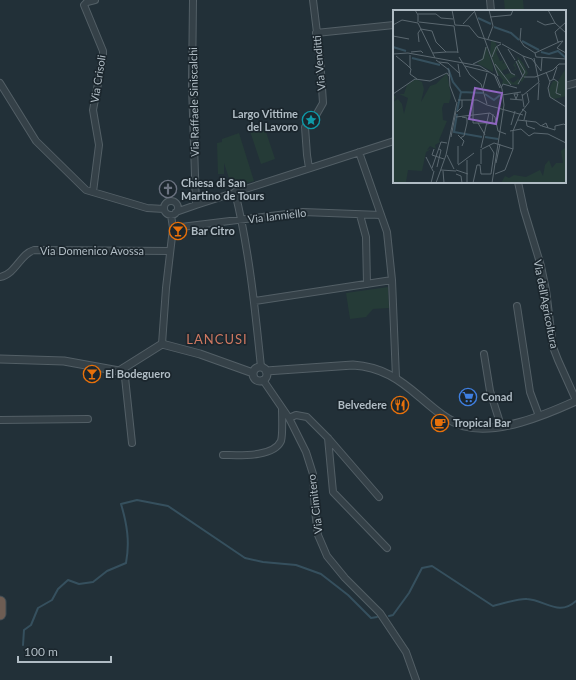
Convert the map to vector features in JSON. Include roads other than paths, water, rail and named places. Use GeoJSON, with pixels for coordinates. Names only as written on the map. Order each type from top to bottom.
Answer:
{"type":"FeatureCollection","features":[{"type":"Feature","properties":{"kind":"highway"},"geometry":{"type":"LineString","coordinates":[[0,602],[0,614]]}},
{"type":"Feature","properties":{"kind":"street","name":"Via Crisoli"},"geometry":{"type":"LineString","coordinates":[[93,192],[99,145],[93,110],[103,51],[84,5],[87,2],[95,0]]}},
{"type":"Feature","properties":{"kind":"street","name":"Via Raffaele Siniscalchi"},"geometry":{"type":"LineString","coordinates":[[193,0],[192,85],[196,204]]}},
{"type":"Feature","properties":{"kind":"street","name":"Via Venditti"},"geometry":{"type":"LineString","coordinates":[[309,168],[305,126],[315,117],[323,103],[313,0]]}},
{"type":"Feature","properties":{"kind":"street"},"geometry":{"type":"LineString","coordinates":[[490,0],[491,10]]}},
{"type":"Feature","properties":{"kind":"street"},"geometry":{"type":"LineString","coordinates":[[316,33],[393,25]]}},
{"type":"Feature","properties":{"kind":"street"},"geometry":{"type":"LineString","coordinates":[[0,83],[36,141],[86,190],[147,208],[164,209],[166,213],[174,214],[196,204],[393,141]]}},
{"type":"Feature","properties":{"kind":"street"},"geometry":{"type":"LineString","coordinates":[[566,86],[576,83]]}},
{"type":"Feature","properties":{"kind":"street"},"geometry":{"type":"LineString","coordinates":[[359,152],[387,232],[392,280],[396,378]]}},
{"type":"Feature","properties":{"kind":"street","name":"Via dell'Agricoltura"},"geometry":{"type":"LineString","coordinates":[[518,183],[524,210],[541,266],[546,290],[553,347],[576,401]]}},
{"type":"Feature","properties":{"kind":"street"},"geometry":{"type":"LineString","coordinates":[[0,359],[64,361],[119,371],[162,344],[200,354],[253,373],[255,378],[263,380],[267,375],[263,369],[255,301],[236,192]]}},
{"type":"Feature","properties":{"kind":"street"},"geometry":{"type":"LineString","coordinates":[[164,209],[165,204],[168,201],[173,201],[177,204],[196,204]]}},
{"type":"Feature","properties":{"kind":"street"},"geometry":{"type":"LineString","coordinates":[[162,344],[170,251],[174,214],[178,208],[177,204]]}},
{"type":"Feature","properties":{"kind":"street","name":"Via Ianniello"},"geometry":{"type":"LineString","coordinates":[[173,228],[303,212],[381,216]]}},
{"type":"Feature","properties":{"kind":"street"},"geometry":{"type":"LineString","coordinates":[[360,215],[366,237],[367,284]]}},
{"type":"Feature","properties":{"kind":"street","name":"Via Domenico Avossa"},"geometry":{"type":"LineString","coordinates":[[0,277],[11,273],[29,252],[34,250],[170,251]]}},
{"type":"Feature","properties":{"kind":"street"},"geometry":{"type":"LineString","coordinates":[[255,301],[392,280]]}},
{"type":"Feature","properties":{"kind":"street"},"geometry":{"type":"LineString","coordinates":[[517,306],[530,392],[539,416]]}},
{"type":"Feature","properties":{"kind":"street"},"geometry":{"type":"LineString","coordinates":[[484,354],[490,391],[501,426]]}},
{"type":"Feature","properties":{"kind":"street"},"geometry":{"type":"LineString","coordinates":[[253,373],[255,369],[353,364],[382,370],[396,378],[450,420],[463,426],[476,428],[501,426],[539,416],[576,401]]}},
{"type":"Feature","properties":{"kind":"street"},"geometry":{"type":"LineString","coordinates":[[124,368],[132,443]]}},
{"type":"Feature","properties":{"kind":"street","name":"Via Cimitero"},"geometry":{"type":"LineString","coordinates":[[263,380],[289,418],[306,452],[313,474],[318,536],[327,556],[345,578],[380,613],[406,652],[416,680]]}},
{"type":"Feature","properties":{"kind":"street"},"geometry":{"type":"LineString","coordinates":[[223,455],[256,454],[269,452],[275,449],[281,440],[282,409]]}},
{"type":"Feature","properties":{"kind":"street"},"geometry":{"type":"LineString","coordinates":[[289,418],[296,415],[307,417],[328,438],[379,497]]}},
{"type":"Feature","properties":{"kind":"street"},"geometry":{"type":"LineString","coordinates":[[0,420],[88,418]]}},
{"type":"Feature","properties":{"kind":"street"},"geometry":{"type":"LineString","coordinates":[[328,438],[334,492],[387,548]]}},
{"type":"Feature","properties":{"kind":"waterway"},"geometry":{"type":"LineString","coordinates":[[23,645],[24,630],[31,625],[38,608],[52,600],[58,589],[68,580],[79,584],[93,582],[107,571],[126,563],[128,548],[127,533],[121,504],[137,500],[168,506],[245,558],[263,562],[296,565],[321,574],[348,595],[371,618],[377,617]]}},
{"type":"Feature","properties":{"kind":"waterway"},"geometry":{"type":"LineString","coordinates":[[389,616],[393,615],[409,593],[422,568],[432,566],[493,606],[515,600],[527,599],[558,608],[564,608],[570,606],[576,601]]}},
{"type":"Feature","properties":{"kind":"place","name":"Largo Vittime del Lavoro"},"geometry":{"type":"Point","coordinates":[311,120]}},
{"type":"Feature","properties":{"kind":"place","name":"Chiesa di San Martino de Tours"},"geometry":{"type":"Point","coordinates":[168,189]}},
{"type":"Feature","properties":{"kind":"place","name":"Bar Citro"},"geometry":{"type":"Point","coordinates":[178,231]}},
{"type":"Feature","properties":{"kind":"place","name":"El Bodeguero"},"geometry":{"type":"Point","coordinates":[92,374]}},
{"type":"Feature","properties":{"kind":"place","name":"Conad"},"geometry":{"type":"Point","coordinates":[468,397]}},
{"type":"Feature","properties":{"kind":"place","name":"Belvedere"},"geometry":{"type":"Point","coordinates":[400,405]}},
{"type":"Feature","properties":{"kind":"place","name":"Tropical Bar"},"geometry":{"type":"Point","coordinates":[440,423]}},
{"type":"Feature","properties":{"kind":"district","name":"LANCUSI"},"geometry":{"type":"Point","coordinates":[217,339]}}]}
